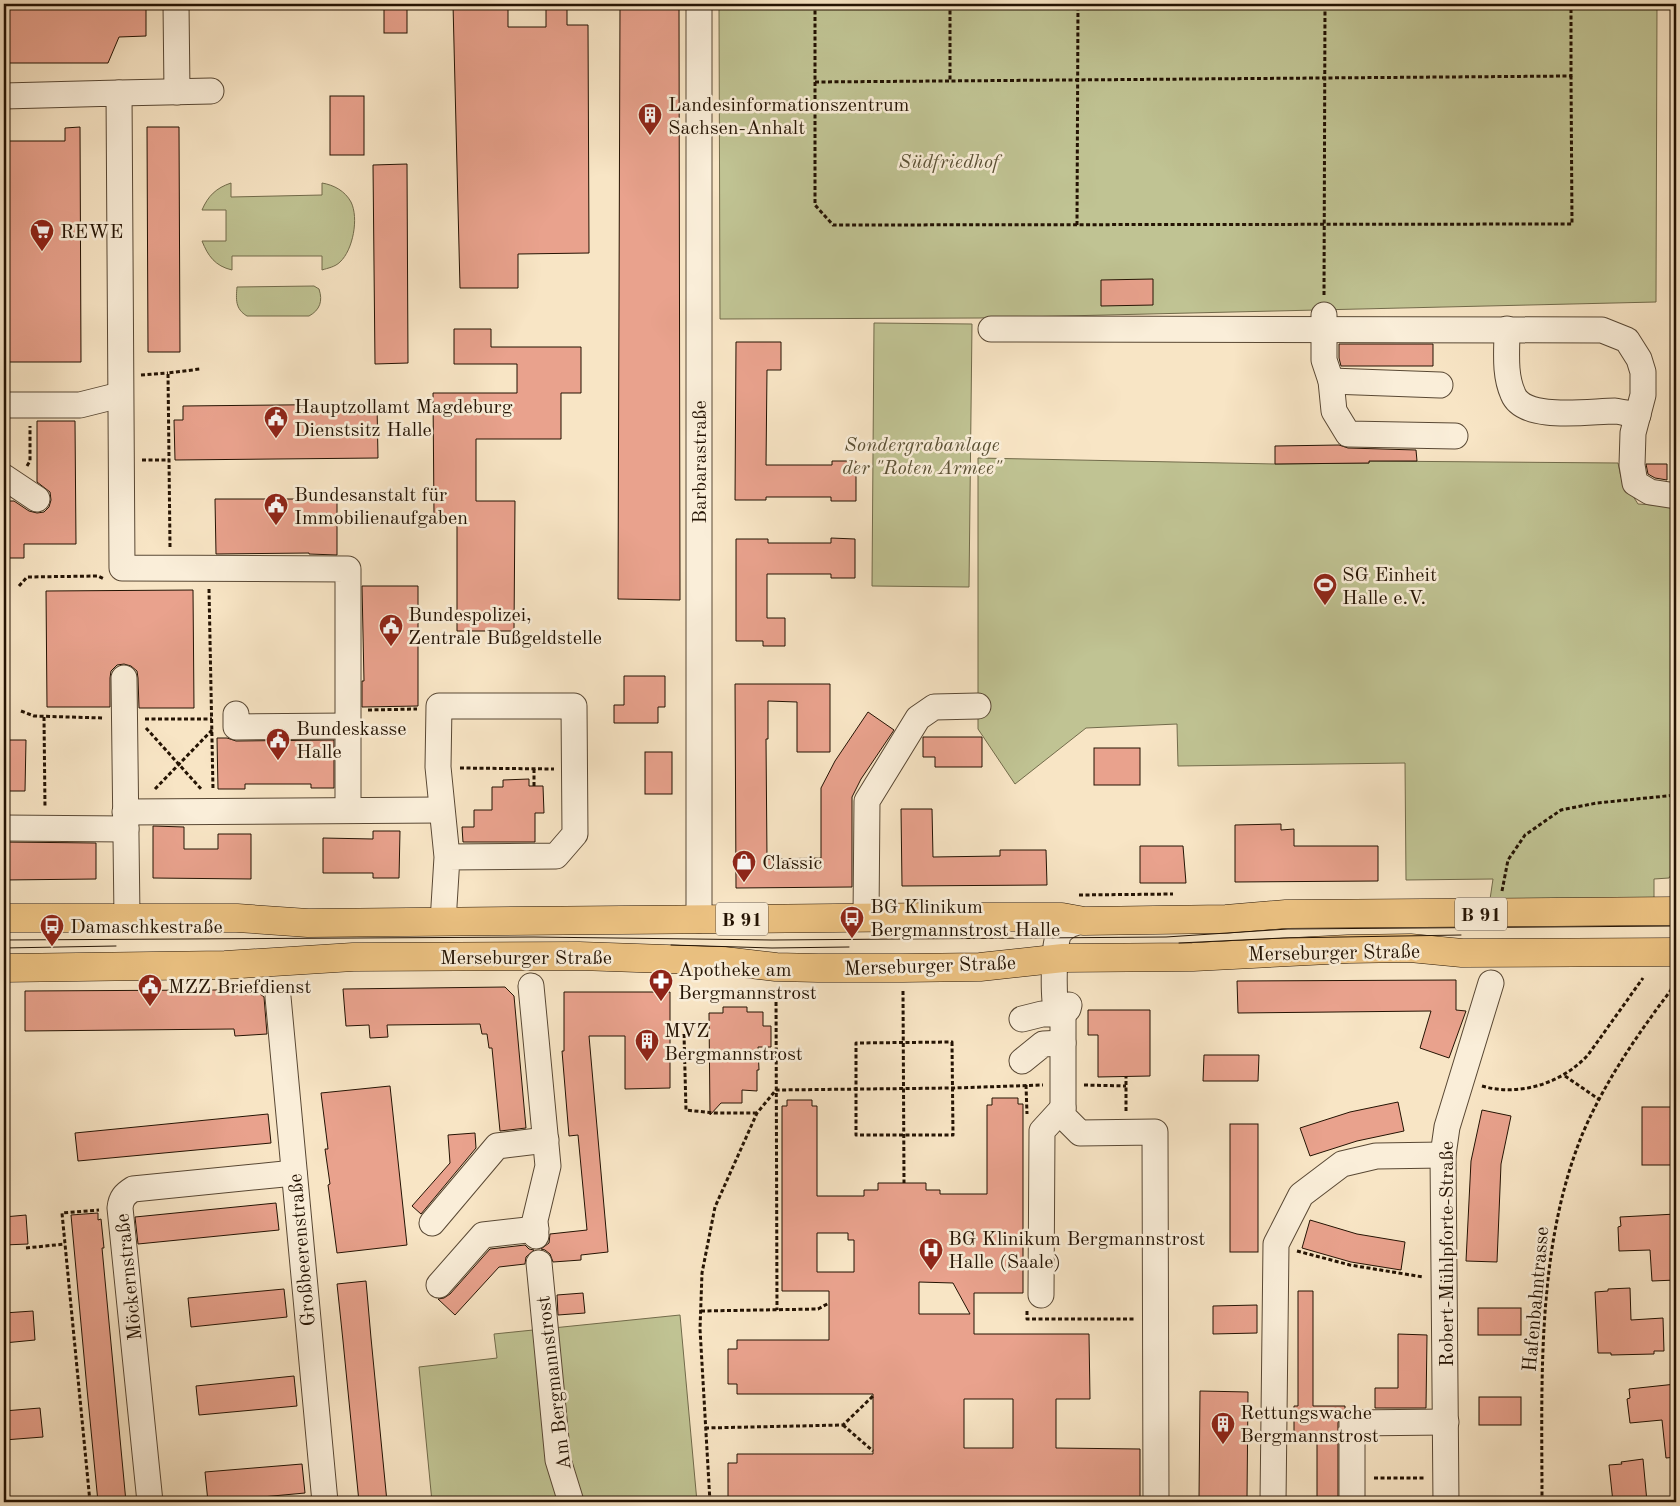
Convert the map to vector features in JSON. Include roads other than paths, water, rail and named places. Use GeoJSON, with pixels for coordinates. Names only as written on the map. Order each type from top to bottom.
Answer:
{"type":"FeatureCollection","features":[{"type":"Feature","properties":{"kind":"main road","name":"Merseburger Straße"},"geometry":{"type":"LineString","coordinates":[[4,918],[237,918],[308,923],[1062,917],[1084,921],[1226,919],[1286,914],[1676,911]]}},
{"type":"Feature","properties":{"kind":"main road","name":"Merseburger Straße"},"geometry":{"type":"LineString","coordinates":[[4,968],[225,965],[353,957],[578,956],[724,961],[776,967],[980,967],[1067,959],[1193,957],[1356,949],[1410,948],[1462,953],[1676,952]]}},
{"type":"Feature","properties":{"kind":"street"},"geometry":{"type":"LineString","coordinates":[[176,4],[177,92]]}},
{"type":"Feature","properties":{"kind":"street","name":"Barbarastraße"},"geometry":{"type":"LineString","coordinates":[[699,4],[699,920]]}},
{"type":"Feature","properties":{"kind":"street"},"geometry":{"type":"LineString","coordinates":[[4,96],[212,91]]}},
{"type":"Feature","properties":{"kind":"street"},"geometry":{"type":"LineString","coordinates":[[119,93],[122,568],[348,569],[348,810]]}},
{"type":"Feature","properties":{"kind":"street"},"geometry":{"type":"LineString","coordinates":[[992,329],[1324,322],[1507,330],[1602,330],[1627,340],[1640,359],[1643,372],[1643,395],[1633,433],[1632,465],[1635,483],[1650,492],[1676,496]]}},
{"type":"Feature","properties":{"kind":"street"},"geometry":{"type":"LineString","coordinates":[[1324,322],[1324,360],[1331,381],[1334,411],[1348,434],[1454,436]]}},
{"type":"Feature","properties":{"kind":"street"},"geometry":{"type":"LineString","coordinates":[[1507,330],[1508,378],[1514,397],[1527,408],[1544,412],[1617,411],[1638,415]]}},
{"type":"Feature","properties":{"kind":"street"},"geometry":{"type":"LineString","coordinates":[[1331,381],[1440,386]]}},
{"type":"Feature","properties":{"kind":"street"},"geometry":{"type":"LineString","coordinates":[[4,405],[80,405],[120,395]]}},
{"type":"Feature","properties":{"kind":"street"},"geometry":{"type":"LineString","coordinates":[[124,678],[127,917]]}},
{"type":"Feature","properties":{"kind":"street"},"geometry":{"type":"LineString","coordinates":[[443,922],[447,857],[438,767],[438,706],[580,705],[575,769],[575,834],[556,856],[447,857]]}},
{"type":"Feature","properties":{"kind":"street"},"geometry":{"type":"LineString","coordinates":[[866,918],[867,801],[918,718],[934,707],[978,706]]}},
{"type":"Feature","properties":{"kind":"street"},"geometry":{"type":"LineString","coordinates":[[228,723],[348,718]]}},
{"type":"Feature","properties":{"kind":"street"},"geometry":{"type":"LineString","coordinates":[[4,828],[45,828],[213,810],[441,810]]}},
{"type":"Feature","properties":{"kind":"street"},"geometry":{"type":"LineString","coordinates":[[1084,921],[1073,923],[1059,933],[1056,938],[1067,959],[1055,1002],[1063,1014],[1063,1116],[1080,1133],[1155,1132],[1151,1487]]}},
{"type":"Feature","properties":{"kind":"street","name":"Robert-Mühlpforte-Straße"},"geometry":{"type":"LineString","coordinates":[[1446,1502],[1443,1155],[1447,1128],[1491,983]]}},
{"type":"Feature","properties":{"kind":"street"},"geometry":{"type":"LineString","coordinates":[[438,1285],[483,1235],[536,1232],[535,1220],[548,1166],[531,986]]}},
{"type":"Feature","properties":{"kind":"street","name":"Großbeerenstraße"},"geometry":{"type":"LineString","coordinates":[[278,997],[326,1502]]}},
{"type":"Feature","properties":{"kind":"street"},"geometry":{"type":"LineString","coordinates":[[1022,1019],[1042,1014],[1063,1014]]}},
{"type":"Feature","properties":{"kind":"street"},"geometry":{"type":"LineString","coordinates":[[1022,1061],[1043,1044],[1063,1051]]}},
{"type":"Feature","properties":{"kind":"street"},"geometry":{"type":"LineString","coordinates":[[1041,1295],[1042,1131],[1063,1097]]}},
{"type":"Feature","properties":{"kind":"street"},"geometry":{"type":"LineString","coordinates":[[432,1223],[497,1146],[546,1140]]}},
{"type":"Feature","properties":{"kind":"street"},"geometry":{"type":"LineString","coordinates":[[1273,1502],[1276,1244],[1301,1195],[1342,1164],[1376,1156],[1443,1155]]}},
{"type":"Feature","properties":{"kind":"street","name":"Möckernstraße"},"geometry":{"type":"LineString","coordinates":[[150,1502],[120,1208],[121,1200],[126,1193],[133,1189],[294,1173]]}},
{"type":"Feature","properties":{"kind":"street","name":"Am Bergmannstrost"},"geometry":{"type":"LineString","coordinates":[[539,1263],[558,1460],[571,1502]]}},
{"type":"Feature","properties":{"kind":"street"},"geometry":{"type":"LineString","coordinates":[[1352,1490],[1352,1423],[1446,1422]]}},
{"type":"Feature","properties":{"kind":"tram line"},"geometry":{"type":"LineString","coordinates":[[4,940],[534,937],[772,940],[1166,937],[1288,929],[1676,926]]}},
{"type":"Feature","properties":{"kind":"tram line"},"geometry":{"type":"LineString","coordinates":[[1179,943],[1283,938],[1461,935]]}},
{"type":"Feature","properties":{"kind":"tram line"},"geometry":{"type":"LineString","coordinates":[[671,945],[772,948],[849,947]]}},
{"type":"Feature","properties":{"kind":"tram line"},"geometry":{"type":"LineString","coordinates":[[4,948],[116,946]]}},
{"type":"Feature","properties":{"kind":"place","name":"Landesinformationszentrum Sachsen-Anhalt"},"geometry":{"type":"Point","coordinates":[650,136]}},
{"type":"Feature","properties":{"kind":"place","name":"REWE"},"geometry":{"type":"Point","coordinates":[42,252]}},
{"type":"Feature","properties":{"kind":"place","name":"Hauptzollamt Magdeburg Dienstsitz Halle"},"geometry":{"type":"Point","coordinates":[276,439]}},
{"type":"Feature","properties":{"kind":"place","name":"Bundesanstalt für Immobilienaufgaben"},"geometry":{"type":"Point","coordinates":[276,526]}},
{"type":"Feature","properties":{"kind":"place","name":"SG Einheit Halle e.V."},"geometry":{"type":"Point","coordinates":[1325,606]}},
{"type":"Feature","properties":{"kind":"place","name":"Bundespolizei, Zentrale Bußgeldstelle"},"geometry":{"type":"Point","coordinates":[391,647]}},
{"type":"Feature","properties":{"kind":"place","name":"Bundeskasse Halle"},"geometry":{"type":"Point","coordinates":[278,761]}},
{"type":"Feature","properties":{"kind":"place","name":"Classic"},"geometry":{"type":"Point","coordinates":[744,883]}},
{"type":"Feature","properties":{"kind":"place","name":"BG Klinikum Bergmannstrost Halle"},"geometry":{"type":"Point","coordinates":[852,939]}},
{"type":"Feature","properties":{"kind":"place","name":"Damaschkestraße"},"geometry":{"type":"Point","coordinates":[52,947]}},
{"type":"Feature","properties":{"kind":"place","name":"Apotheke am Bergmannstrost"},"geometry":{"type":"Point","coordinates":[661,1002]}},
{"type":"Feature","properties":{"kind":"place","name":"MZZ Briefdienst"},"geometry":{"type":"Point","coordinates":[150,1007]}},
{"type":"Feature","properties":{"kind":"place","name":"MVZ Bergmannstrost"},"geometry":{"type":"Point","coordinates":[647,1062]}},
{"type":"Feature","properties":{"kind":"place","name":"BG Klinikum Bergmannstrost Halle (Saale)"},"geometry":{"type":"Point","coordinates":[931,1271]}},
{"type":"Feature","properties":{"kind":"place","name":"Rettungswache Bergmannstrost"},"geometry":{"type":"Point","coordinates":[1223,1445]}},
{"type":"Feature","properties":{"kind":"park label","name":"Südfriedhof"},"geometry":{"type":"Point","coordinates":[949,161]}},
{"type":"Feature","properties":{"kind":"park label","name":"Sondergrabanlage der \"Roten Armee\""},"geometry":{"type":"Point","coordinates":[922,456]}}]}
